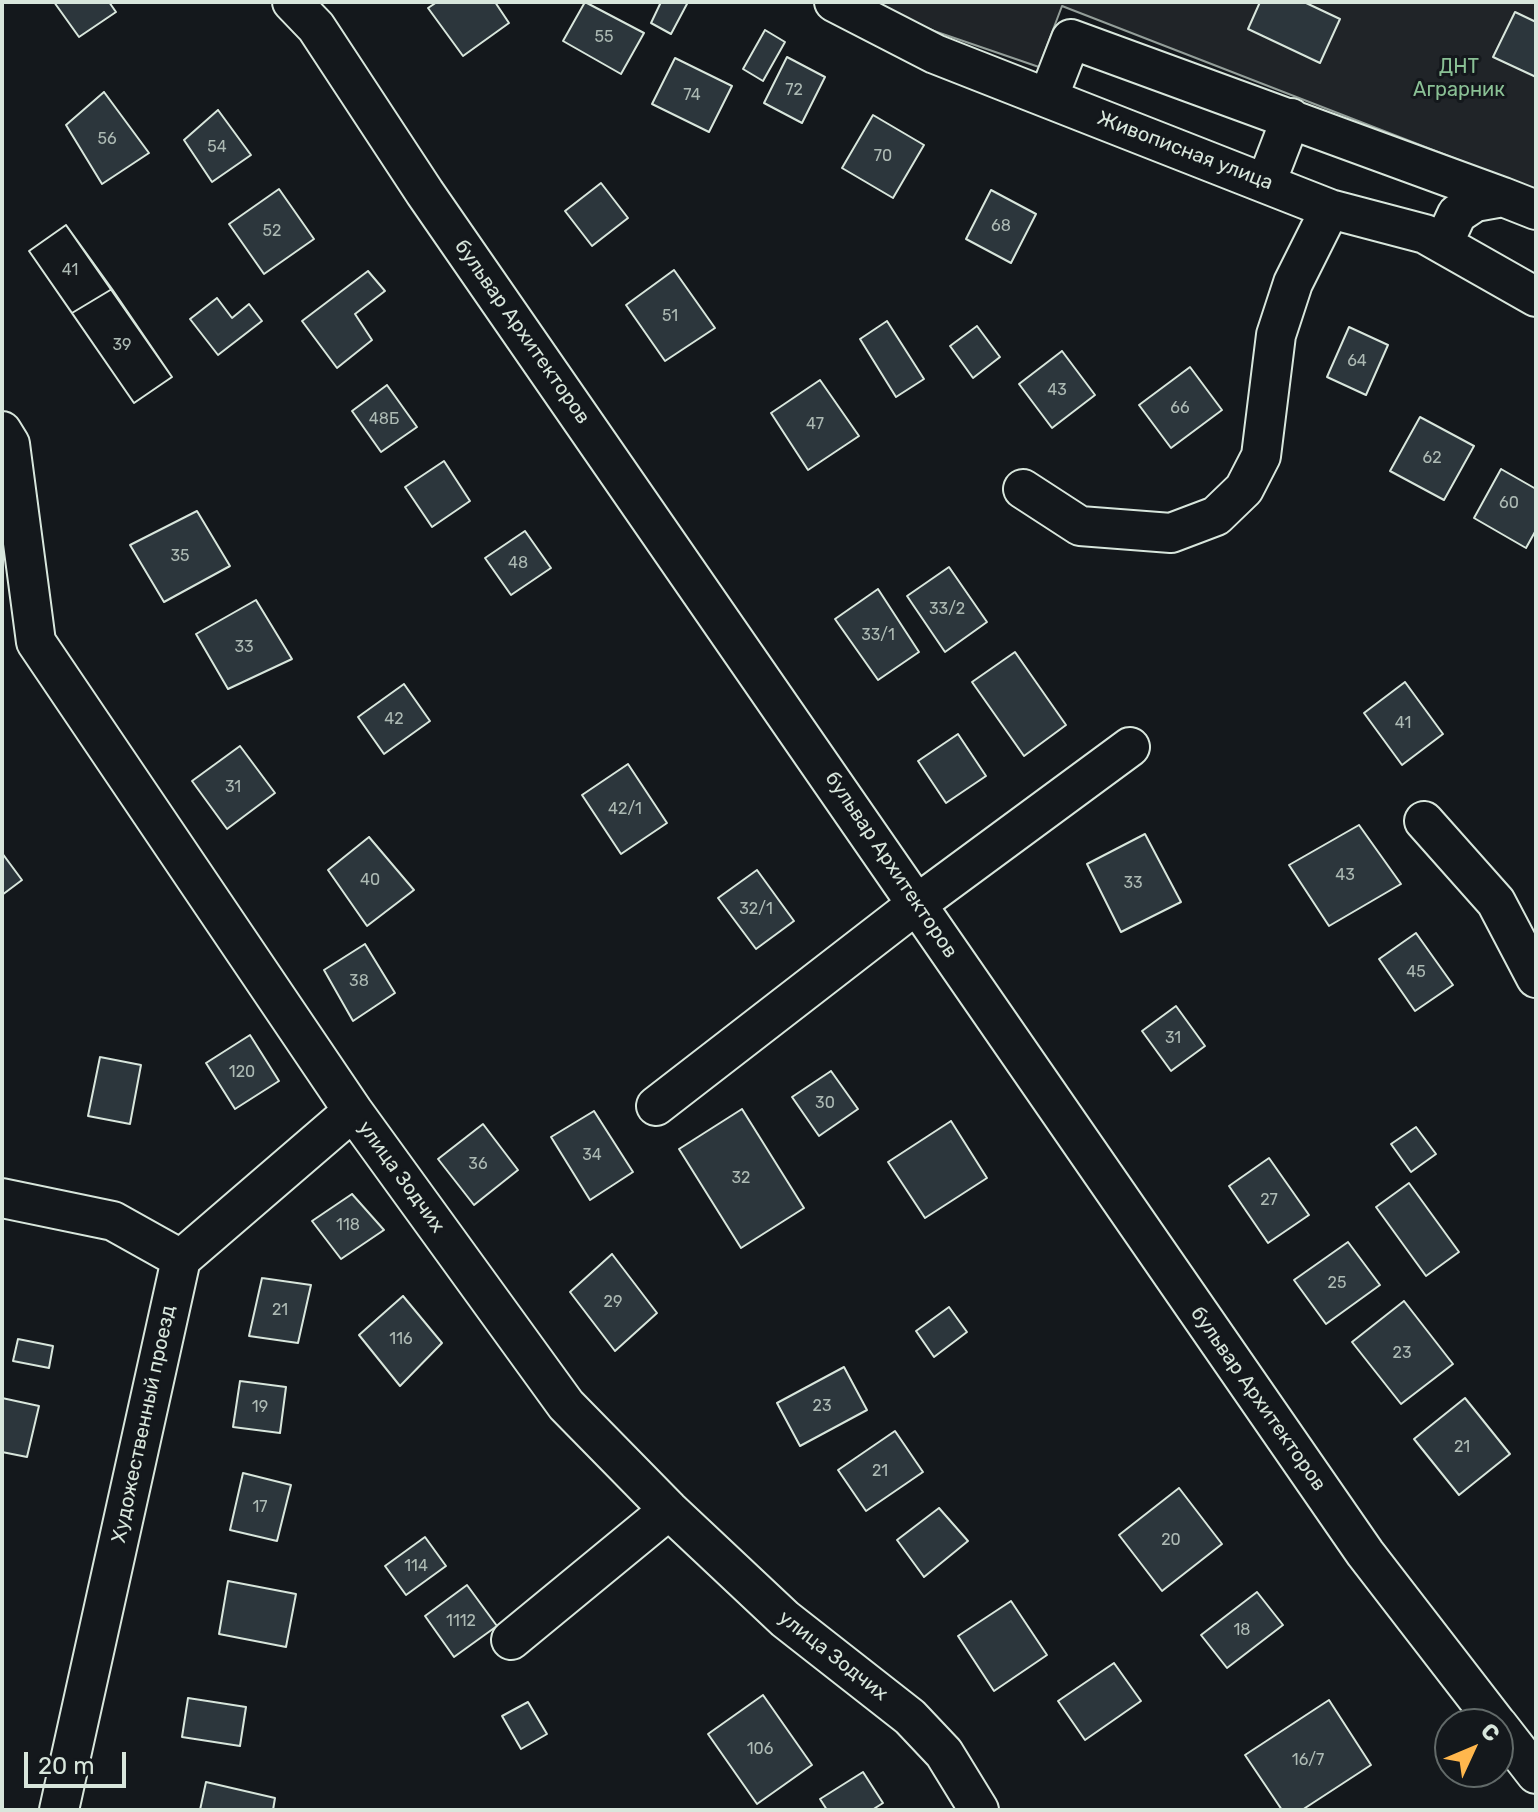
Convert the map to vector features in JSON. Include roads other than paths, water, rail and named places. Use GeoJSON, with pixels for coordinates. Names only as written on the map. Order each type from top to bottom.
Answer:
{"type":"FeatureCollection","features":[{"type":"Feature","properties":{"kind":"street","name":"бульвар Архитекторов"},"geometry":{"type":"LineString","coordinates":[[292,2],[316,27],[425,193],[1365,1553],[1485,1708]]}},
{"type":"Feature","properties":{"kind":"street","name":"Живописная улица"},"geometry":{"type":"LineString","coordinates":[[834,2],[935,54],[1330,209],[1425,234],[1536,297]]}},
{"type":"Feature","properties":{"kind":"street"},"geometry":{"type":"LineString","coordinates":[[1048,98],[1071,39],[1519,203]]}},
{"type":"Feature","properties":{"kind":"street"},"geometry":{"type":"LineString","coordinates":[[1266,183],[1291,118]]}},
{"type":"Feature","properties":{"kind":"street"},"geometry":{"type":"LineString","coordinates":[[1443,244],[1457,214],[1475,202],[1519,203]]}},
{"type":"Feature","properties":{"kind":"street"},"geometry":{"type":"LineString","coordinates":[[1023,489],[1080,526],[1171,533],[1216,516],[1244,489],[1261,456],[1276,335],[1293,283],[1330,209]]}},
{"type":"Feature","properties":{"kind":"street","name":"улица Зодчих"},"geometry":{"type":"LineString","coordinates":[[2,431],[10,444],[13,563],[36,642],[353,1111],[566,1405],[669,1510],[785,1619],[910,1717],[944,1753],[979,1810]]}},
{"type":"Feature","properties":{"kind":"street"},"geometry":{"type":"LineString","coordinates":[[656,1106],[917,904],[1130,747]]}},
{"type":"Feature","properties":{"kind":"street"},"geometry":{"type":"LineString","coordinates":[[1424,821],[1496,902],[1536,978]]}},
{"type":"Feature","properties":{"kind":"street"},"geometry":{"type":"LineString","coordinates":[[2,1198],[113,1221],[181,1259],[353,1111]]}},
{"type":"Feature","properties":{"kind":"street","name":"Художественный проезд"},"geometry":{"type":"LineString","coordinates":[[59,1810],[181,1259]]}},
{"type":"Feature","properties":{"kind":"street"},"geometry":{"type":"LineString","coordinates":[[511,1640],[669,1510]]}},
{"type":"Feature","properties":{"kind":"street","name":"бульвар Архитекторов"},"geometry":{"type":"LineString","coordinates":[[1514,1746],[1536,1774]]}},
{"type":"Feature","properties":{"kind":"park label","name":"ДНТ Аграрник"},"geometry":{"type":"Point","coordinates":[1459,78]}}]}
